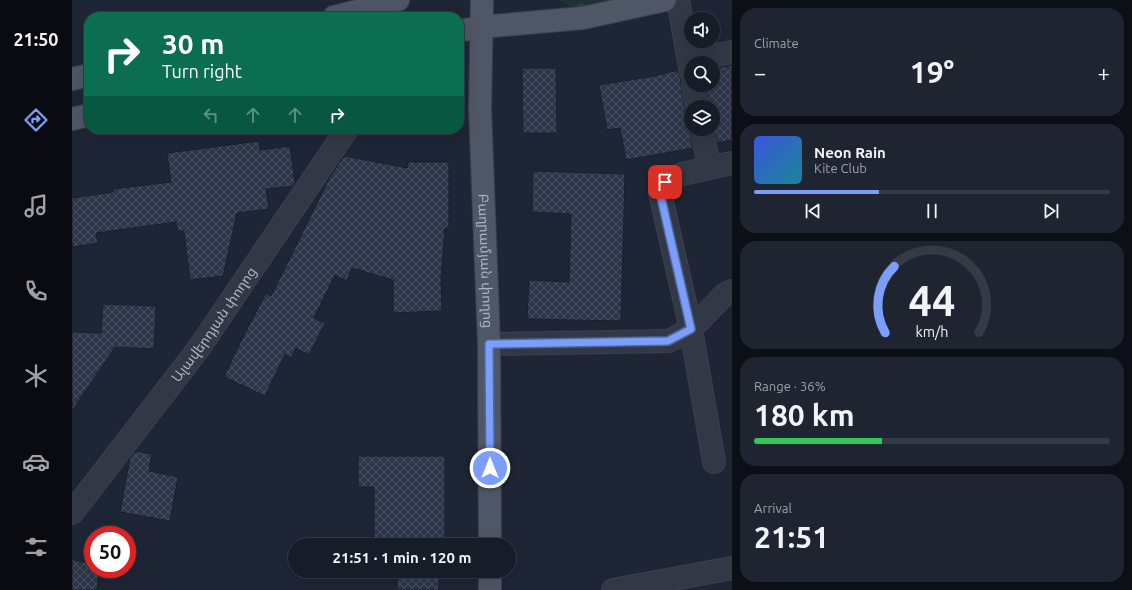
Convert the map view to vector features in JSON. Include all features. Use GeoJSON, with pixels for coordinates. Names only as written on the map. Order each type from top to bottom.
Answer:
{"type":"FeatureCollection","features":[{"type":"Feature","properties":{"kind":"main road","name":"Բաղրամյան փողոց"},"geometry":{"type":"LineString","coordinates":[[482,0],[480,27],[480,109],[489,344],[490,538]]}},
{"type":"Feature","properties":{"kind":"main road"},"geometry":{"type":"LineString","coordinates":[[464,29],[583,18],[665,0]]}},
{"type":"Feature","properties":{"kind":"main road"},"geometry":{"type":"LineString","coordinates":[[362,12],[385,8]]}},
{"type":"Feature","properties":{"kind":"main road"},"geometry":{"type":"LineString","coordinates":[[72,80],[84,76]]}},
{"type":"Feature","properties":{"kind":"main road"},"geometry":{"type":"LineString","coordinates":[[72,119],[84,115]]}},
{"type":"Feature","properties":{"kind":"main road"},"geometry":{"type":"LineString","coordinates":[[490,578],[490,590]]}},
{"type":"Feature","properties":{"kind":"street"},"geometry":{"type":"LineString","coordinates":[[678,0],[688,56]]}},
{"type":"Feature","properties":{"kind":"street"},"geometry":{"type":"LineString","coordinates":[[720,56],[732,52]]}},
{"type":"Feature","properties":{"kind":"street","name":"Ալավերդյան փողոց"},"geometry":{"type":"LineString","coordinates":[[72,513],[199,348],[344,134]]}},
{"type":"Feature","properties":{"kind":"street"},"geometry":{"type":"LineString","coordinates":[[703,136],[709,168]]}},
{"type":"Feature","properties":{"kind":"street"},"geometry":{"type":"LineString","coordinates":[[714,462],[691,329],[660,193],[665,182],[682,174],[732,163]]}},
{"type":"Feature","properties":{"kind":"street"},"geometry":{"type":"LineString","coordinates":[[489,344],[668,341],[691,329],[725,294],[732,291]]}},
{"type":"Feature","properties":{"kind":"street"},"geometry":{"type":"LineString","coordinates":[[613,590],[732,568]]}},
{"type":"Feature","properties":{"kind":"green space"},"geometry":{"type":"Polygon","coordinates":[[[558,0],[638,0],[584,13],[558,0]]]}},
{"type":"Feature","properties":{"kind":"building"},"geometry":{"type":"Polygon","coordinates":[[[732,65],[732,140],[717,143],[716,136],[720,136],[720,100],[708,100],[707,92],[720,92],[720,68],[732,65]]]}},
{"type":"Feature","properties":{"kind":"building"},"geometry":{"type":"Polygon","coordinates":[[[522,68],[556,68],[557,133],[523,133],[522,68]]]}},
{"type":"Feature","properties":{"kind":"building"},"geometry":{"type":"Polygon","coordinates":[[[678,70],[684,104],[684,136],[691,136],[693,148],[626,160],[620,128],[607,130],[599,85],[655,76],[678,70]]]}},
{"type":"Feature","properties":{"kind":"building"},"geometry":{"type":"Polygon","coordinates":[[[259,141],[260,150],[290,146],[295,184],[294,186],[266,189],[269,209],[237,213],[223,276],[190,280],[184,231],[178,231],[176,222],[96,233],[98,243],[72,247],[72,198],[113,192],[113,189],[171,182],[167,153],[259,141]]]}},
{"type":"Feature","properties":{"kind":"building"},"geometry":{"type":"Polygon","coordinates":[[[344,156],[408,168],[407,162],[449,162],[449,228],[445,228],[441,279],[442,311],[393,313],[393,280],[352,268],[347,281],[335,275],[314,318],[325,323],[309,355],[296,348],[291,358],[285,354],[265,396],[224,377],[266,293],[271,296],[328,181],[327,182],[344,156]]]}},
{"type":"Feature","properties":{"kind":"building"},"geometry":{"type":"Polygon","coordinates":[[[533,171],[625,174],[621,321],[527,319],[529,280],[569,282],[571,214],[532,212],[533,171]]]}},
{"type":"Feature","properties":{"kind":"building"},"geometry":{"type":"Polygon","coordinates":[[[103,304],[156,306],[154,349],[115,347],[72,411],[72,332],[101,333],[103,304]]]}},
{"type":"Feature","properties":{"kind":"building"},"geometry":{"type":"Polygon","coordinates":[[[136,451],[152,454],[149,471],[178,477],[170,521],[120,512],[130,458],[136,451]]]}},
{"type":"Feature","properties":{"kind":"building"},"geometry":{"type":"Polygon","coordinates":[[[358,456],[445,456],[445,538],[374,538],[374,487],[358,487],[358,456]]]}},
{"type":"Feature","properties":{"kind":"building"},"geometry":{"type":"Polygon","coordinates":[[[72,559],[84,562],[84,578],[98,578],[97,590],[72,590],[72,559]]]}},
{"type":"Feature","properties":{"kind":"building"},"geometry":{"type":"Polygon","coordinates":[[[397,578],[439,578],[439,590],[397,590],[397,578]]]}},
{"type":"Feature","properties":{"kind":"route"},"geometry":{"type":"LineString","coordinates":[[490,468],[489,344],[668,341],[691,329],[660,193],[665,182]]}}]}
